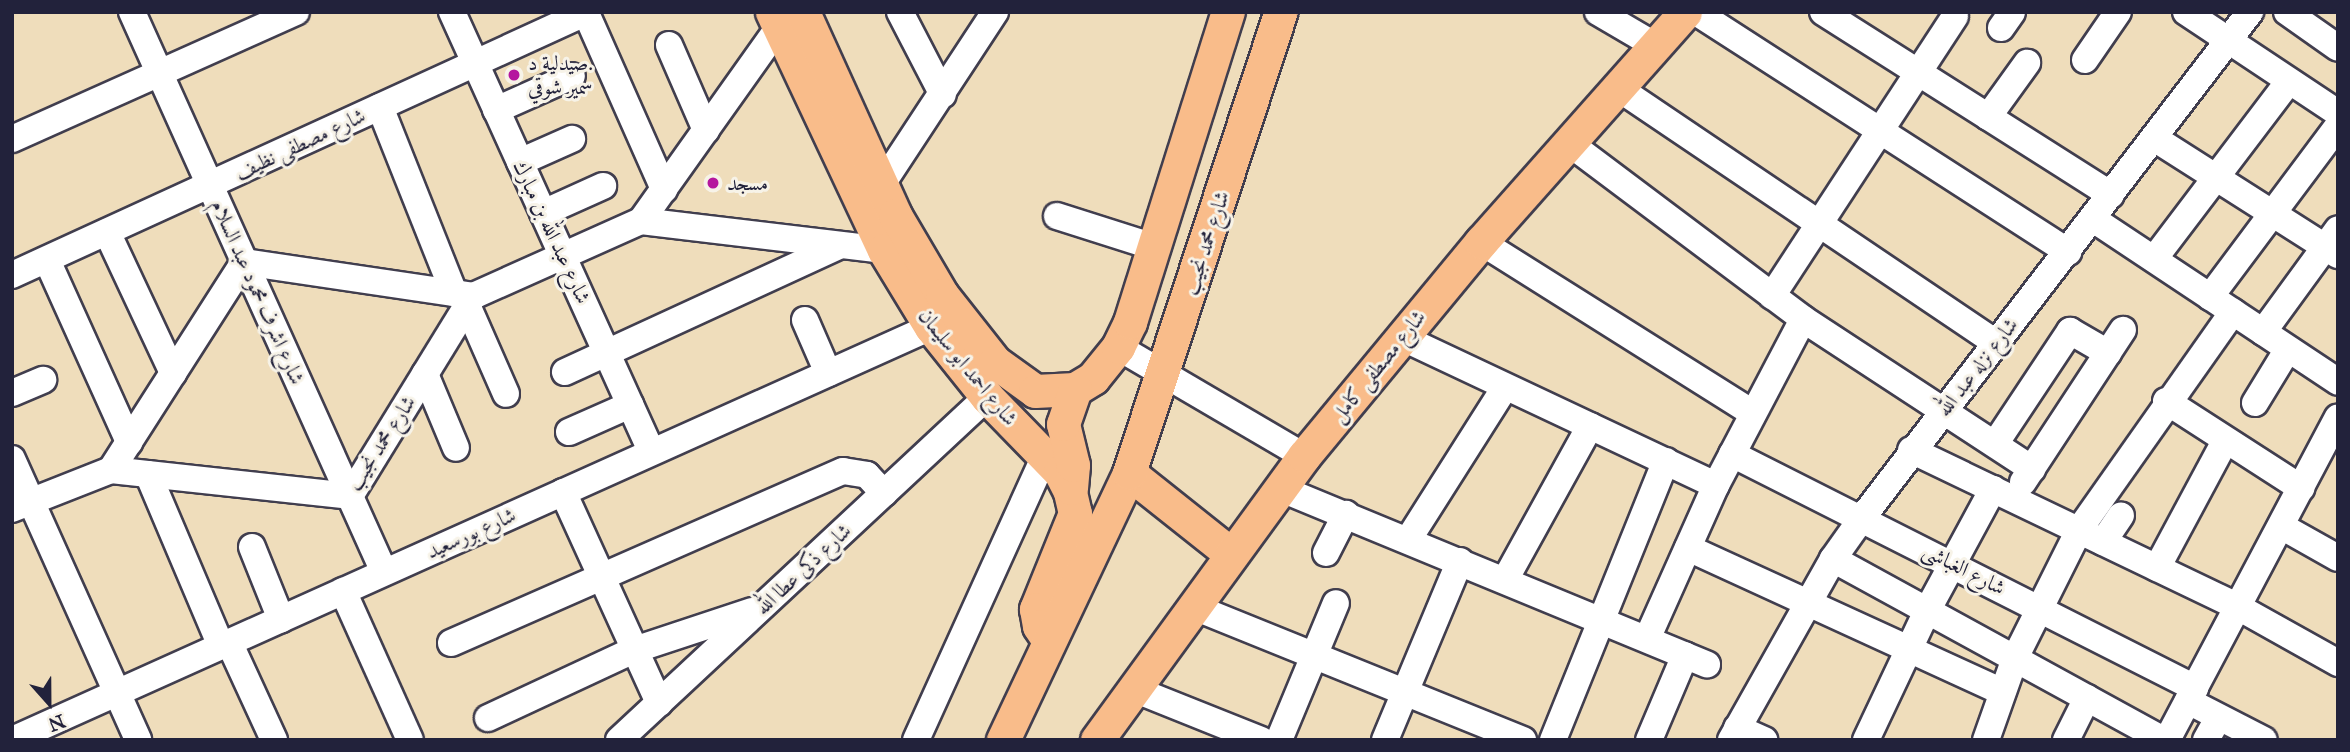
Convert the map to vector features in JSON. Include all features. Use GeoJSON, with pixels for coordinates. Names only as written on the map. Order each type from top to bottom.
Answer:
{"type":"FeatureCollection","features":[{"type":"Feature","properties":{"kind":"main road"},"geometry":{"type":"LineString","coordinates":[[1049,641],[1039,626],[1036,609],[1075,513],[1070,492],[1073,465],[1063,424],[1075,389],[1093,378],[1118,347],[1154,247],[1228,12]]}},
{"type":"Feature","properties":{"kind":"main road","name":"شارع محمد نجيب"},"geometry":{"type":"LineString","coordinates":[[1129,473],[1164,375],[1281,12]]}},
{"type":"Feature","properties":{"kind":"main road","name":"شارع مصطفى كامل"},"geometry":{"type":"LineString","coordinates":[[1097,740],[1304,456],[1481,242],[1685,12]]}},
{"type":"Feature","properties":{"kind":"main road","name":"شارع احمد ابو سليمان"},"geometry":{"type":"LineString","coordinates":[[785,17],[881,184],[898,247],[942,295],[995,362],[1035,391],[1075,389]]}},
{"type":"Feature","properties":{"kind":"main road","name":"شارع احمد ابو سليمان"},"geometry":{"type":"LineString","coordinates":[[785,17],[898,247],[930,327],[987,397],[1045,456],[1070,492]]}},
{"type":"Feature","properties":{"kind":"main road"},"geometry":{"type":"LineString","coordinates":[[1003,740],[1129,473],[1231,554]]}},
{"type":"Feature","properties":{"kind":"street","name":"شارع اشرف محمود عبد السلام"},"geometry":{"type":"LineString","coordinates":[[132,12],[384,572]]}},
{"type":"Feature","properties":{"kind":"street"},"geometry":{"type":"LineString","coordinates":[[12,139],[296,12]]}},
{"type":"Feature","properties":{"kind":"street","name":"شارع عبد الله بن مبارك"},"geometry":{"type":"LineString","coordinates":[[452,12],[652,452]]}},
{"type":"Feature","properties":{"kind":"street"},"geometry":{"type":"LineString","coordinates":[[900,12],[943,95]]}},
{"type":"Feature","properties":{"kind":"street"},"geometry":{"type":"LineString","coordinates":[[881,184],[943,95],[995,12]]}},
{"type":"Feature","properties":{"kind":"street"},"geometry":{"type":"LineString","coordinates":[[1598,12],[1656,46]]}},
{"type":"Feature","properties":{"kind":"street"},"geometry":{"type":"LineString","coordinates":[[1696,12],[2068,252]]}},
{"type":"Feature","properties":{"kind":"street"},"geometry":{"type":"LineString","coordinates":[[2085,60],[2118,12]]}},
{"type":"Feature","properties":{"kind":"street"},"geometry":{"type":"LineString","coordinates":[[2186,12],[2338,113]]}},
{"type":"Feature","properties":{"kind":"street","name":"شارع نزله عبد الله"},"geometry":{"type":"LineString","coordinates":[[1734,734],[1833,559],[1862,518],[1911,450],[2068,252],[2250,12]]}},
{"type":"Feature","properties":{"kind":"street"},"geometry":{"type":"LineString","coordinates":[[2287,12],[2338,48]]}},
{"type":"Feature","properties":{"kind":"street"},"geometry":{"type":"LineString","coordinates":[[587,13],[664,189]]}},
{"type":"Feature","properties":{"kind":"street","name":"شارع مصطفى نظيف"},"geometry":{"type":"LineString","coordinates":[[12,275],[587,13]]}},
{"type":"Feature","properties":{"kind":"street"},"geometry":{"type":"LineString","coordinates":[[1829,14],[2111,195]]}},
{"type":"Feature","properties":{"kind":"street"},"geometry":{"type":"LineString","coordinates":[[1772,296],[1955,16]]}},
{"type":"Feature","properties":{"kind":"street"},"geometry":{"type":"LineString","coordinates":[[22,506],[111,470],[244,262],[465,298],[641,221],[785,17]]}},
{"type":"Feature","properties":{"kind":"street"},"geometry":{"type":"LineString","coordinates":[[669,45],[706,130]]}},
{"type":"Feature","properties":{"kind":"street"},"geometry":{"type":"LineString","coordinates":[[1988,117],[2027,63]]}},
{"type":"Feature","properties":{"kind":"street"},"geometry":{"type":"LineString","coordinates":[[496,110],[572,76]]}},
{"type":"Feature","properties":{"kind":"street"},"geometry":{"type":"LineString","coordinates":[[2154,259],[2289,81]]}},
{"type":"Feature","properties":{"kind":"street"},"geometry":{"type":"LineString","coordinates":[[1618,88],[1996,342]]}},
{"type":"Feature","properties":{"kind":"street"},"geometry":{"type":"LineString","coordinates":[[380,107],[506,394]]}},
{"type":"Feature","properties":{"kind":"street"},"geometry":{"type":"LineString","coordinates":[[2210,297],[2338,126]]}},
{"type":"Feature","properties":{"kind":"street"},"geometry":{"type":"LineString","coordinates":[[2154,138],[2273,213],[2334,243],[2263,332]]}},
{"type":"Feature","properties":{"kind":"street"},"geometry":{"type":"LineString","coordinates":[[520,162],[572,139]]}},
{"type":"Feature","properties":{"kind":"street"},"geometry":{"type":"LineString","coordinates":[[1569,143],[1804,319],[2032,469]]}},
{"type":"Feature","properties":{"kind":"street"},"geometry":{"type":"LineString","coordinates":[[543,213],[603,186]]}},
{"type":"Feature","properties":{"kind":"street"},"geometry":{"type":"LineString","coordinates":[[1057,216],[1154,247]]}},
{"type":"Feature","properties":{"kind":"street"},"geometry":{"type":"LineString","coordinates":[[2093,219],[2338,382]]}},
{"type":"Feature","properties":{"kind":"street"},"geometry":{"type":"LineString","coordinates":[[641,221],[841,245],[898,247]]}},
{"type":"Feature","properties":{"kind":"street"},"geometry":{"type":"LineString","coordinates":[[107,232],[173,373]]}},
{"type":"Feature","properties":{"kind":"street"},"geometry":{"type":"LineString","coordinates":[[1481,242],[1753,413]]}},
{"type":"Feature","properties":{"kind":"street"},"geometry":{"type":"LineString","coordinates":[[565,373],[841,245]]}},
{"type":"Feature","properties":{"kind":"street"},"geometry":{"type":"LineString","coordinates":[[47,260],[129,442]]}},
{"type":"Feature","properties":{"kind":"street","name":"شارع محمد نجيب"},"geometry":{"type":"LineString","coordinates":[[111,470],[350,496],[425,374],[465,298]]}},
{"type":"Feature","properties":{"kind":"street"},"geometry":{"type":"LineString","coordinates":[[1996,736],[2002,692],[2015,658],[2038,607],[2079,530],[2166,401],[2233,312]]}},
{"type":"Feature","properties":{"kind":"street"},"geometry":{"type":"LineString","coordinates":[[1647,639],[1716,485],[1804,319]]}},
{"type":"Feature","properties":{"kind":"street"},"geometry":{"type":"LineString","coordinates":[[805,320],[828,373]]}},
{"type":"Feature","properties":{"kind":"street","name":"شارع بورسعيد"},"geometry":{"type":"LineString","coordinates":[[12,740],[930,327]]}},
{"type":"Feature","properties":{"kind":"street"},"geometry":{"type":"LineString","coordinates":[[1995,444],[2072,330],[2108,353]]}},
{"type":"Feature","properties":{"kind":"street"},"geometry":{"type":"LineString","coordinates":[[1866,740],[1908,649],[1952,564],[2003,494],[2032,469],[2123,330]]}},
{"type":"Feature","properties":{"kind":"street"},"geometry":{"type":"LineString","coordinates":[[1401,337],[1716,485]]}},
{"type":"Feature","properties":{"kind":"street"},"geometry":{"type":"LineString","coordinates":[[1118,347],[1304,456]]}},
{"type":"Feature","properties":{"kind":"street"},"geometry":{"type":"LineString","coordinates":[[2255,403],[2288,349]]}},
{"type":"Feature","properties":{"kind":"street"},"geometry":{"type":"LineString","coordinates":[[425,374],[456,448]]}},
{"type":"Feature","properties":{"kind":"street"},"geometry":{"type":"LineString","coordinates":[[12,393],[43,380]]}},
{"type":"Feature","properties":{"kind":"street"},"geometry":{"type":"LineString","coordinates":[[1408,540],[1505,387]]}},
{"type":"Feature","properties":{"kind":"street","name":"شارع ذكى عطا الله"},"geometry":{"type":"LineString","coordinates":[[619,740],[987,397]]}},
{"type":"Feature","properties":{"kind":"street"},"geometry":{"type":"LineString","coordinates":[[2166,401],[2301,488]]}},
{"type":"Feature","properties":{"kind":"street"},"geometry":{"type":"LineString","coordinates":[[569,432],[630,405]]}},
{"type":"Feature","properties":{"kind":"street"},"geometry":{"type":"LineString","coordinates":[[1833,559],[2165,740],[2301,488],[2329,457],[2338,417]]}},
{"type":"Feature","properties":{"kind":"street"},"geometry":{"type":"LineString","coordinates":[[1505,580],[1590,426]]}},
{"type":"Feature","properties":{"kind":"street"},"geometry":{"type":"LineString","coordinates":[[2157,568],[2225,441]]}},
{"type":"Feature","properties":{"kind":"street"},"geometry":{"type":"LineString","coordinates":[[1911,450],[2238,607],[2338,663]]}},
{"type":"Feature","properties":{"kind":"street","name":"شارع الغباشى"},"geometry":{"type":"LineString","coordinates":[[1732,454],[2038,607],[2191,694],[2213,728],[2264,740]]}},
{"type":"Feature","properties":{"kind":"street"},"geometry":{"type":"LineString","coordinates":[[916,740],[1045,456]]}},
{"type":"Feature","properties":{"kind":"street"},"geometry":{"type":"LineString","coordinates":[[12,459],[22,506],[117,692],[138,740]]}},
{"type":"Feature","properties":{"kind":"street"},"geometry":{"type":"LineString","coordinates":[[1553,740],[1666,461]]}},
{"type":"Feature","properties":{"kind":"street"},"geometry":{"type":"LineString","coordinates":[[451,643],[843,471],[867,475],[884,494]]}},
{"type":"Feature","properties":{"kind":"street"},"geometry":{"type":"LineString","coordinates":[[148,474],[225,644],[274,740]]}},
{"type":"Feature","properties":{"kind":"street"},"geometry":{"type":"LineString","coordinates":[[1279,488],[1696,660],[1649,740]]}},
{"type":"Feature","properties":{"kind":"street"},"geometry":{"type":"LineString","coordinates":[[563,492],[659,703]]}},
{"type":"Feature","properties":{"kind":"street"},"geometry":{"type":"LineString","coordinates":[[1326,553],[1346,514]]}},
{"type":"Feature","properties":{"kind":"street"},"geometry":{"type":"LineString","coordinates":[[2103,542],[2121,515]]}},
{"type":"Feature","properties":{"kind":"street"},"geometry":{"type":"LineString","coordinates":[[2281,526],[2338,558]]}},
{"type":"Feature","properties":{"kind":"street"},"geometry":{"type":"LineString","coordinates":[[252,547],[281,619]]}},
{"type":"Feature","properties":{"kind":"street"},"geometry":{"type":"LineString","coordinates":[[1688,548],[2002,692]]}},
{"type":"Feature","properties":{"kind":"street"},"geometry":{"type":"LineString","coordinates":[[1385,740],[1460,561]]}},
{"type":"Feature","properties":{"kind":"street"},"geometry":{"type":"LineString","coordinates":[[343,591],[410,740]]}},
{"type":"Feature","properties":{"kind":"street"},"geometry":{"type":"LineString","coordinates":[[1279,740],[1336,603]]}},
{"type":"Feature","properties":{"kind":"street"},"geometry":{"type":"LineString","coordinates":[[1194,607],[1523,740]]}},
{"type":"Feature","properties":{"kind":"street"},"geometry":{"type":"LineString","coordinates":[[488,718],[634,650],[760,608]]}},
{"type":"Feature","properties":{"kind":"street"},"geometry":{"type":"LineString","coordinates":[[1136,690],[1261,740]]}},
{"type":"Feature","properties":{"kind":"street"},"geometry":{"type":"LineString","coordinates":[[2066,740],[2087,698]]}},
{"type":"Feature","properties":{"kind":"street"},"geometry":{"type":"LineString","coordinates":[[1734,734],[1764,740]]}},
{"type":"Feature","properties":{"kind":"place","name":"صيدلية د. سمير شوقي"},"geometry":{"type":"Point","coordinates":[514,75]}},
{"type":"Feature","properties":{"kind":"place","name":"مسجد"},"geometry":{"type":"Point","coordinates":[713,183]}}]}
